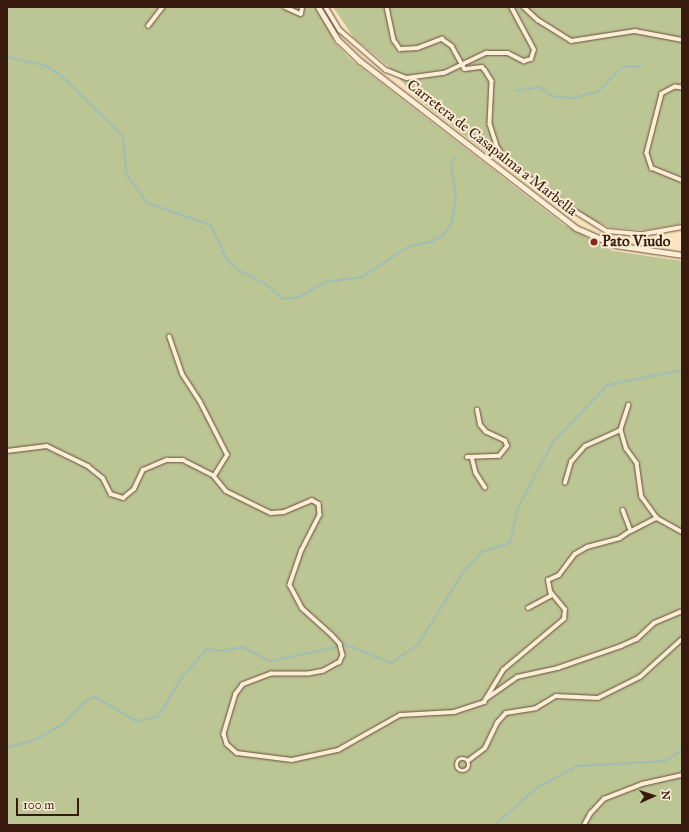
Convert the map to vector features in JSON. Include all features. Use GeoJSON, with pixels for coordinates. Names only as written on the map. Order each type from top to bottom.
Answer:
{"type":"FeatureCollection","features":[{"type":"Feature","properties":{"kind":"main road","name":"Carretera de Casapalma a Marbella"},"geometry":{"type":"LineString","coordinates":[[318,7],[338,40],[360,61],[576,228],[615,245],[682,255]]}},
{"type":"Feature","properties":{"kind":"street"},"geometry":{"type":"LineString","coordinates":[[148,26],[162,7]]}},
{"type":"Feature","properties":{"kind":"street"},"geometry":{"type":"LineString","coordinates":[[286,7],[301,14],[302,8]]}},
{"type":"Feature","properties":{"kind":"street"},"geometry":{"type":"LineString","coordinates":[[326,7],[340,30],[386,70],[407,78],[425,78],[461,65],[469,59],[494,52],[508,53],[524,61],[533,58],[529,40],[510,7]]}},
{"type":"Feature","properties":{"kind":"street"},"geometry":{"type":"LineString","coordinates":[[388,7],[394,40],[400,49],[418,48],[435,39],[442,39],[452,46],[461,65],[465,69],[482,67],[489,75],[492,89],[490,124],[494,139],[504,157],[588,222],[607,231],[626,234],[643,234],[682,227]]}},
{"type":"Feature","properties":{"kind":"street"},"geometry":{"type":"LineString","coordinates":[[524,7],[571,41],[634,31],[682,40]]}},
{"type":"Feature","properties":{"kind":"street"},"geometry":{"type":"LineString","coordinates":[[682,88],[675,87],[662,94],[647,153],[652,168],[682,180]]}},
{"type":"Feature","properties":{"kind":"street"},"geometry":{"type":"LineString","coordinates":[[169,337],[182,374],[203,406],[227,455],[214,476]]}},
{"type":"Feature","properties":{"kind":"street"},"geometry":{"type":"LineString","coordinates":[[629,405],[621,430],[626,448],[637,463],[642,497],[657,518],[682,532]]}},
{"type":"Feature","properties":{"kind":"street"},"geometry":{"type":"LineString","coordinates":[[467,457],[498,456],[507,446],[505,441],[486,432],[480,425],[477,410]]}},
{"type":"Feature","properties":{"kind":"street"},"geometry":{"type":"LineString","coordinates":[[565,483],[571,462],[580,450],[592,442],[621,430]]}},
{"type":"Feature","properties":{"kind":"street"},"geometry":{"type":"LineString","coordinates":[[7,451],[46,446],[88,466],[103,478],[112,494],[122,498],[134,489],[144,470],[167,460],[183,460],[214,476],[226,491],[271,513],[284,512],[308,501],[319,504],[320,515],[302,550],[290,585],[302,608],[340,644],[343,655],[340,662],[324,671],[309,674],[272,674],[243,685],[236,694],[225,728],[225,739],[232,749],[243,754],[292,760],[338,750],[400,715],[454,712],[486,699],[517,678],[558,668],[621,646],[637,639],[654,623],[682,611]]}},
{"type":"Feature","properties":{"kind":"street"},"geometry":{"type":"LineString","coordinates":[[472,457],[476,473],[485,487]]}},
{"type":"Feature","properties":{"kind":"street"},"geometry":{"type":"LineString","coordinates":[[623,510],[630,531]]}},
{"type":"Feature","properties":{"kind":"street"},"geometry":{"type":"LineString","coordinates":[[486,699],[500,673],[564,619],[565,610],[552,594],[548,580],[559,574],[568,560],[587,547],[620,538],[630,531],[657,518]]}},
{"type":"Feature","properties":{"kind":"street"},"geometry":{"type":"LineString","coordinates":[[528,608],[552,594]]}},
{"type":"Feature","properties":{"kind":"street"},"geometry":{"type":"LineString","coordinates":[[468,762],[485,748],[497,722],[506,714],[536,708],[556,696],[598,698],[640,677],[682,639],[682,633]]}},
{"type":"Feature","properties":{"kind":"street"},"geometry":{"type":"LineString","coordinates":[[584,825],[590,814],[604,799],[642,784],[682,775]]}},
{"type":"Feature","properties":{"kind":"green space"},"geometry":{"type":"Polygon","coordinates":[[[7,7],[319,7],[335,43],[350,59],[564,225],[613,251],[682,261],[682,825],[7,825],[7,7]]]}},
{"type":"Feature","properties":{"kind":"green space"},"geometry":{"type":"Polygon","coordinates":[[[333,7],[682,7],[682,224],[645,230],[611,228],[595,221],[486,152],[418,99],[387,65],[354,38],[333,7]]]}},
{"type":"Feature","properties":{"kind":"waterway"},"geometry":{"type":"LineString","coordinates":[[7,57],[47,66],[62,76],[123,136],[127,175],[148,203],[211,225],[228,261],[242,272],[265,283],[283,299],[299,297],[326,282],[362,277],[408,247],[433,241],[444,234],[452,223],[456,196],[451,166],[454,158]]}},
{"type":"Feature","properties":{"kind":"waterway"},"geometry":{"type":"LineString","coordinates":[[516,91],[539,87],[553,96],[573,98],[599,91],[622,67],[641,66]]}},
{"type":"Feature","properties":{"kind":"waterway"},"geometry":{"type":"LineString","coordinates":[[343,643],[391,663],[418,645],[462,574],[482,552],[510,543],[518,508],[553,442],[608,385],[682,370]]}},
{"type":"Feature","properties":{"kind":"waterway"},"geometry":{"type":"LineString","coordinates":[[7,748],[39,738],[63,724],[86,701],[96,697],[136,721],[158,717],[183,676],[207,649],[221,651],[243,647],[271,661],[337,647]]}},
{"type":"Feature","properties":{"kind":"waterway"},"geometry":{"type":"LineString","coordinates":[[495,825],[537,788],[577,766],[666,761],[682,750]]}},
{"type":"Feature","properties":{"kind":"place","name":"Pato Viudo"},"geometry":{"type":"Point","coordinates":[594,242]}}]}
